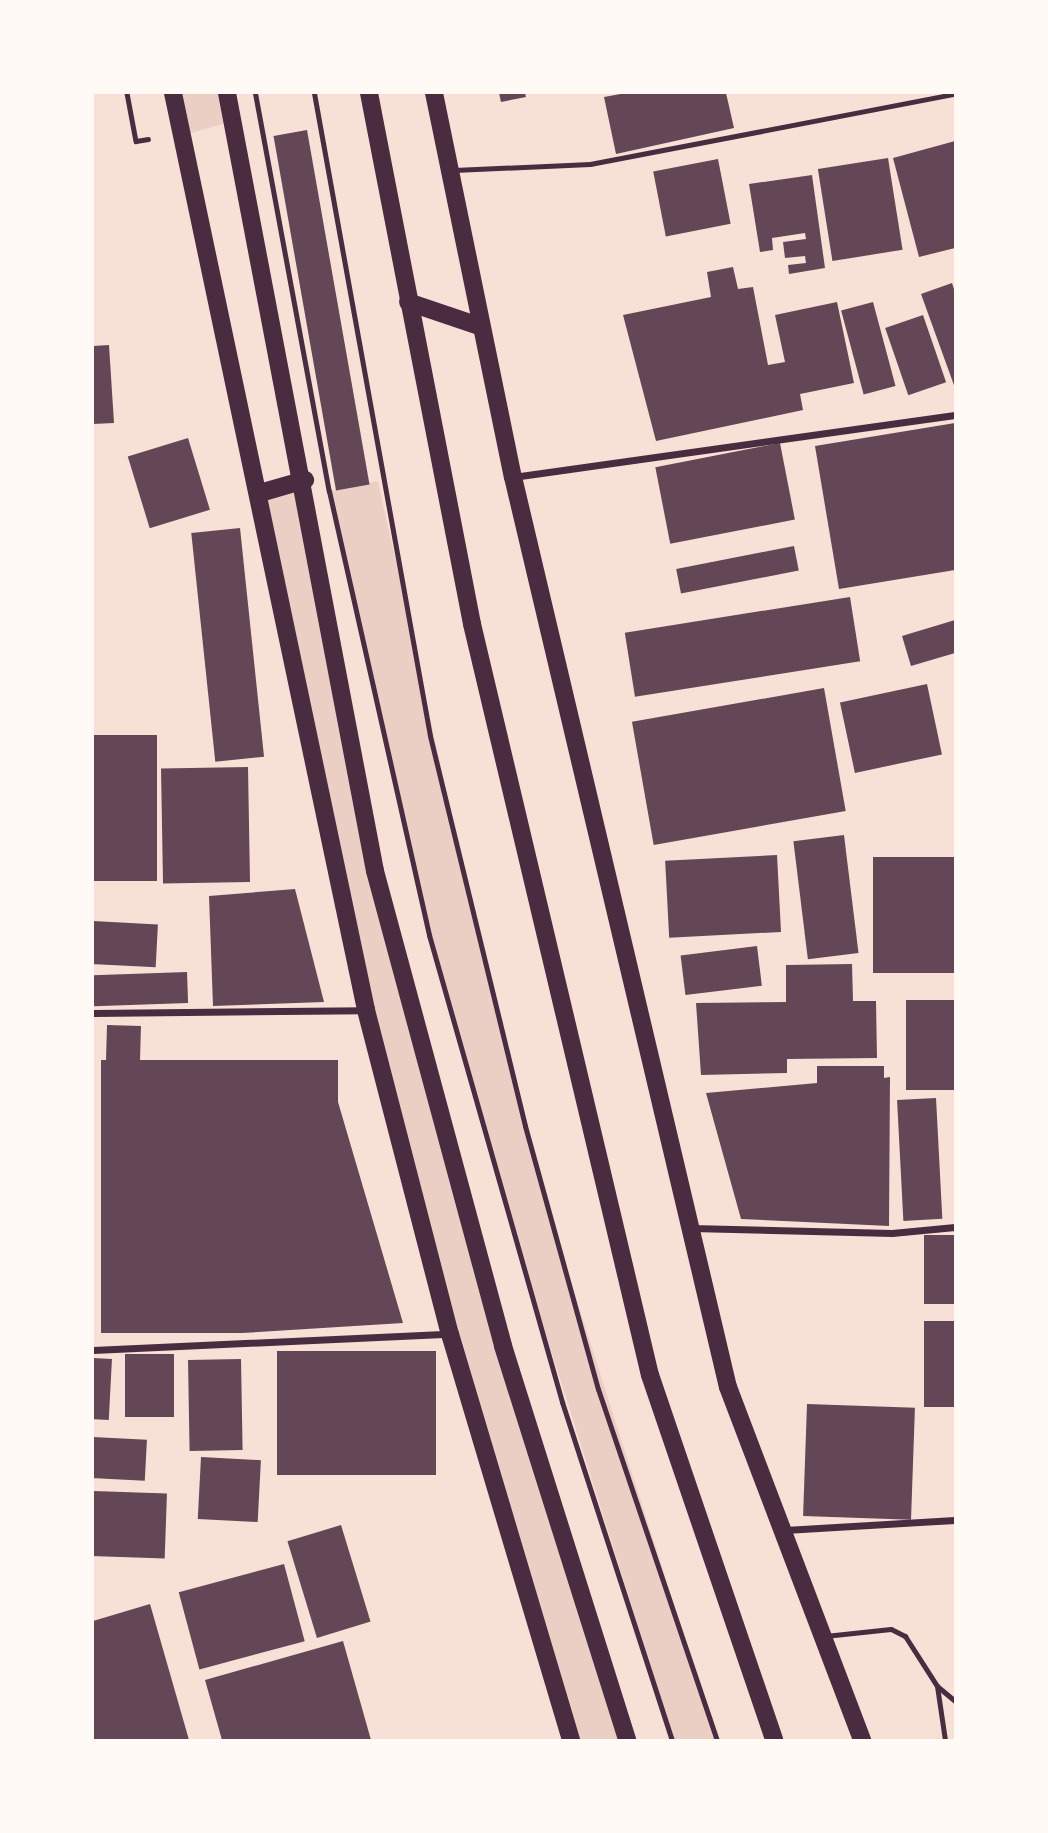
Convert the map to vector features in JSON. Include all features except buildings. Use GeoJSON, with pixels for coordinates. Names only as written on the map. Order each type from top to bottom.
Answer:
{"type":"FeatureCollection","features":[{"type":"Feature","properties":{"kind":"main road"},"geometry":{"type":"LineString","coordinates":[[173,93],[260,494],[366,1010],[450,1334],[571,1740]]}},
{"type":"Feature","properties":{"kind":"main road"},"geometry":{"type":"LineString","coordinates":[[227,93],[305,480],[375,871],[503,1346],[626,1740]]}},
{"type":"Feature","properties":{"kind":"main road"},"geometry":{"type":"LineString","coordinates":[[369,93],[472,624],[650,1375],[774,1740]]}},
{"type":"Feature","properties":{"kind":"main road"},"geometry":{"type":"LineString","coordinates":[[435,93],[479,326],[513,477],[729,1387],[862,1740]]}},
{"type":"Feature","properties":{"kind":"main road"},"geometry":{"type":"LineString","coordinates":[[408,302],[479,326]]}},
{"type":"Feature","properties":{"kind":"main road"},"geometry":{"type":"LineString","coordinates":[[260,494],[305,480]]}},
{"type":"Feature","properties":{"kind":"street"},"geometry":{"type":"LineString","coordinates":[[513,477],[955,415]]}},
{"type":"Feature","properties":{"kind":"street"},"geometry":{"type":"LineString","coordinates":[[93,1013],[366,1010]]}},
{"type":"Feature","properties":{"kind":"street"},"geometry":{"type":"LineString","coordinates":[[690,1228],[892,1233],[955,1227]]}},
{"type":"Feature","properties":{"kind":"street"},"geometry":{"type":"LineString","coordinates":[[93,1350],[450,1334]]}},
{"type":"Feature","properties":{"kind":"street"},"geometry":{"type":"LineString","coordinates":[[782,1530],[955,1520]]}},
{"type":"Feature","properties":{"kind":"lane"},"geometry":{"type":"LineString","coordinates":[[255,93],[329,491],[429,935],[562,1402],[672,1740]]}},
{"type":"Feature","properties":{"kind":"lane"},"geometry":{"type":"LineString","coordinates":[[314,93],[430,736],[525,1126],[598,1389],[717,1740]]}},
{"type":"Feature","properties":{"kind":"lane"},"geometry":{"type":"LineString","coordinates":[[448,171],[590,164],[955,94]]}},
{"type":"Feature","properties":{"kind":"lane"},"geometry":{"type":"LineString","coordinates":[[824,1637],[891,1629],[905,1636],[937,1686],[955,1701]]}},
{"type":"Feature","properties":{"kind":"lane"},"geometry":{"type":"LineString","coordinates":[[937,1686],[945,1740]]}},
{"type":"Feature","properties":{"kind":"path"},"geometry":{"type":"LineString","coordinates":[[127,93],[136,141],[148,139]]}},
{"type":"Feature","properties":{"kind":"shaded area"},"geometry":{"type":"Polygon","coordinates":[[[174,93],[229,93],[233,121],[181,136],[174,93]]]}},
{"type":"Feature","properties":{"kind":"shaded area"},"geometry":{"type":"Polygon","coordinates":[[[305,480],[375,871],[627,1740],[573,1740],[366,1010],[260,493],[305,480]]]}},
{"type":"Feature","properties":{"kind":"shaded area"},"geometry":{"type":"Polygon","coordinates":[[[378,481],[470,899],[549,1213],[717,1740],[674,1740],[513,1230],[429,935],[329,491],[378,481]]]}}]}
